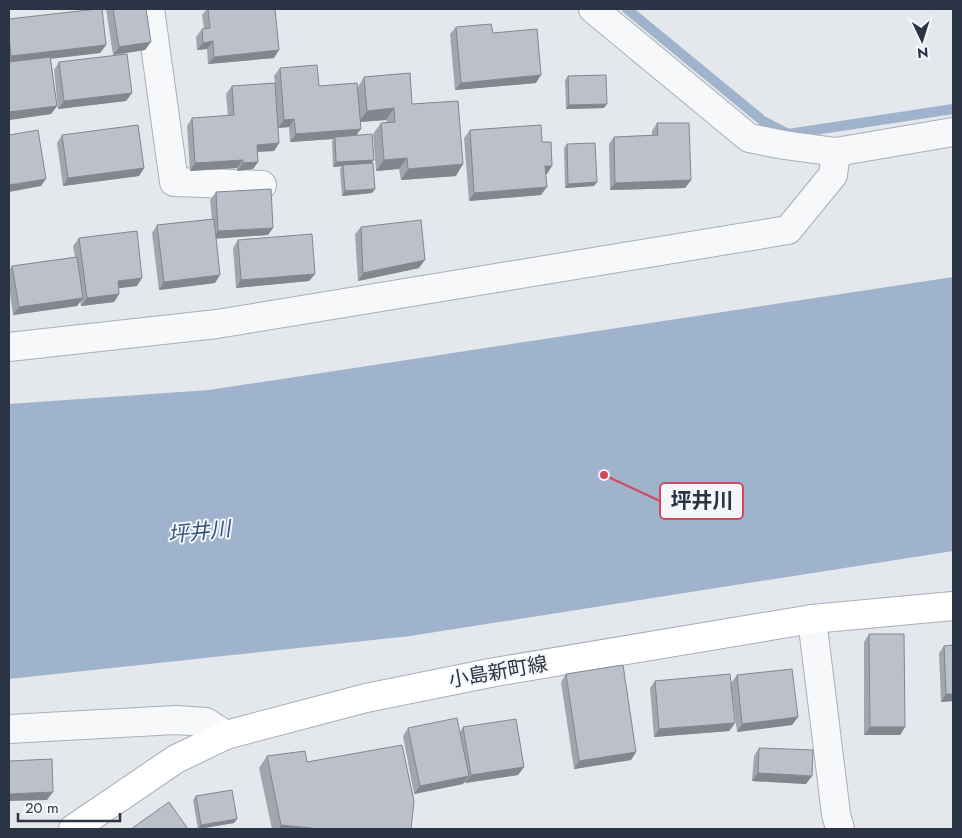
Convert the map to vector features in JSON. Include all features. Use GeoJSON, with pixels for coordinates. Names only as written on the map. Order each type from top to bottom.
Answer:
{"type":"FeatureCollection","features":[{"type":"Feature","properties":{"kind":"main road","name":"小島新町線"},"geometry":{"type":"LineString","coordinates":[[73,829],[176,758],[226,735],[366,698],[458,679],[812,619],[953,606]]}},
{"type":"Feature","properties":{"kind":"street"},"geometry":{"type":"LineString","coordinates":[[150,9],[174,182],[262,185]]}},
{"type":"Feature","properties":{"kind":"street"},"geometry":{"type":"LineString","coordinates":[[593,9],[749,138],[836,152],[953,132]]}},
{"type":"Feature","properties":{"kind":"street"},"geometry":{"type":"LineString","coordinates":[[9,346],[217,324],[788,230],[833,175],[836,152]]}},
{"type":"Feature","properties":{"kind":"street"},"geometry":{"type":"LineString","coordinates":[[812,619],[836,814],[840,829]]}},
{"type":"Feature","properties":{"kind":"street"},"geometry":{"type":"LineString","coordinates":[[9,729],[176,720],[206,722],[226,735]]}},
{"type":"Feature","properties":{"kind":"water"},"geometry":{"type":"Polygon","coordinates":[[[953,277],[953,551],[410,636],[9,679],[9,404],[209,390],[953,277]]]}},
{"type":"Feature","properties":{"kind":"building"},"geometry":{"type":"Polygon","coordinates":[[[102,9],[106,45],[11,56],[9,19],[102,9]]]}},
{"type":"Feature","properties":{"kind":"building"},"geometry":{"type":"Polygon","coordinates":[[[113,9],[146,9],[151,42],[119,47],[113,9]]]}},
{"type":"Feature","properties":{"kind":"building"},"geometry":{"type":"Polygon","coordinates":[[[208,9],[275,9],[279,50],[214,57],[213,41],[203,43],[202,29],[210,28],[208,9]]]}},
{"type":"Feature","properties":{"kind":"building"},"geometry":{"type":"Polygon","coordinates":[[[491,24],[493,33],[537,29],[541,75],[461,83],[456,27],[491,24]]]}},
{"type":"Feature","properties":{"kind":"building"},"geometry":{"type":"Polygon","coordinates":[[[127,54],[132,93],[64,101],[59,62],[127,54]]]}},
{"type":"Feature","properties":{"kind":"building"},"geometry":{"type":"Polygon","coordinates":[[[50,57],[57,106],[9,112],[9,62],[50,57]]]}},
{"type":"Feature","properties":{"kind":"building"},"geometry":{"type":"Polygon","coordinates":[[[317,65],[319,86],[357,83],[361,129],[296,134],[294,119],[284,120],[280,68],[317,65]]]}},
{"type":"Feature","properties":{"kind":"building"},"geometry":{"type":"Polygon","coordinates":[[[410,73],[412,104],[458,101],[463,164],[408,169],[407,158],[384,160],[381,123],[395,122],[394,108],[367,111],[364,77],[410,73]]]}},
{"type":"Feature","properties":{"kind":"building"},"geometry":{"type":"Polygon","coordinates":[[[606,75],[607,104],[569,105],[568,76],[606,75]]]}},
{"type":"Feature","properties":{"kind":"building"},"geometry":{"type":"Polygon","coordinates":[[[275,83],[279,143],[257,145],[258,162],[243,163],[243,160],[195,163],[192,118],[234,115],[232,86],[275,83]]]}},
{"type":"Feature","properties":{"kind":"building"},"geometry":{"type":"Polygon","coordinates":[[[657,123],[689,123],[691,180],[615,183],[614,137],[658,135],[657,123]]]}},
{"type":"Feature","properties":{"kind":"building"},"geometry":{"type":"Polygon","coordinates":[[[138,125],[144,168],[68,178],[62,135],[138,125]]]}},
{"type":"Feature","properties":{"kind":"building"},"geometry":{"type":"Polygon","coordinates":[[[541,125],[542,142],[551,142],[552,166],[545,166],[547,187],[474,193],[470,130],[541,125]]]}},
{"type":"Feature","properties":{"kind":"building"},"geometry":{"type":"Polygon","coordinates":[[[38,130],[46,179],[9,185],[9,135],[38,130]]]}},
{"type":"Feature","properties":{"kind":"building"},"geometry":{"type":"Polygon","coordinates":[[[372,134],[374,160],[336,162],[335,137],[372,134]]]}},
{"type":"Feature","properties":{"kind":"building"},"geometry":{"type":"Polygon","coordinates":[[[595,143],[597,182],[568,184],[567,144],[595,143]]]}},
{"type":"Feature","properties":{"kind":"building"},"geometry":{"type":"Polygon","coordinates":[[[373,163],[375,189],[345,191],[343,165],[373,163]]]}},
{"type":"Feature","properties":{"kind":"building"},"geometry":{"type":"Polygon","coordinates":[[[271,189],[273,228],[218,231],[216,192],[271,189]]]}},
{"type":"Feature","properties":{"kind":"building"},"geometry":{"type":"Polygon","coordinates":[[[214,219],[220,275],[164,282],[157,225],[214,219]]]}},
{"type":"Feature","properties":{"kind":"building"},"geometry":{"type":"Polygon","coordinates":[[[421,220],[425,260],[363,273],[361,227],[421,220]]]}},
{"type":"Feature","properties":{"kind":"building"},"geometry":{"type":"Polygon","coordinates":[[[137,231],[142,278],[118,281],[119,294],[87,298],[79,238],[137,231]]]}},
{"type":"Feature","properties":{"kind":"building"},"geometry":{"type":"Polygon","coordinates":[[[312,234],[315,274],[241,280],[238,240],[312,234]]]}},
{"type":"Feature","properties":{"kind":"building"},"geometry":{"type":"Polygon","coordinates":[[[77,257],[83,298],[19,307],[12,266],[77,257]]]}},
{"type":"Feature","properties":{"kind":"building"},"geometry":{"type":"Polygon","coordinates":[[[869,634],[904,634],[905,727],[870,727],[869,634]]]}},
{"type":"Feature","properties":{"kind":"building"},"geometry":{"type":"Polygon","coordinates":[[[953,645],[953,694],[946,694],[944,646],[953,645]]]}},
{"type":"Feature","properties":{"kind":"building"},"geometry":{"type":"Polygon","coordinates":[[[623,665],[636,752],[579,761],[566,674],[623,665]]]}},
{"type":"Feature","properties":{"kind":"building"},"geometry":{"type":"Polygon","coordinates":[[[792,669],[798,717],[742,724],[737,675],[792,669]]]}},
{"type":"Feature","properties":{"kind":"building"},"geometry":{"type":"Polygon","coordinates":[[[730,674],[735,723],[659,729],[655,681],[730,674]]]}},
{"type":"Feature","properties":{"kind":"building"},"geometry":{"type":"Polygon","coordinates":[[[457,718],[469,776],[420,786],[408,728],[457,718]]]}},
{"type":"Feature","properties":{"kind":"building"},"geometry":{"type":"Polygon","coordinates":[[[516,719],[524,767],[471,775],[463,727],[516,719]]]}},
{"type":"Feature","properties":{"kind":"building"},"geometry":{"type":"Polygon","coordinates":[[[402,745],[414,801],[411,829],[319,829],[281,825],[267,756],[305,751],[307,762],[402,745]]]}},
{"type":"Feature","properties":{"kind":"building"},"geometry":{"type":"Polygon","coordinates":[[[759,748],[813,750],[812,776],[758,773],[759,748]]]}},
{"type":"Feature","properties":{"kind":"building"},"geometry":{"type":"Polygon","coordinates":[[[52,759],[53,792],[9,794],[9,761],[52,759]]]}},
{"type":"Feature","properties":{"kind":"building"},"geometry":{"type":"Polygon","coordinates":[[[232,790],[237,819],[201,825],[196,796],[232,790]]]}},
{"type":"Feature","properties":{"kind":"building"},"geometry":{"type":"Polygon","coordinates":[[[169,802],[188,829],[131,829],[169,802]]]}},
{"type":"Feature","properties":{"kind":"waterway"},"geometry":{"type":"LineString","coordinates":[[627,9],[763,121],[788,134],[953,109]]}},
{"type":"Feature","properties":{"kind":"place","name":"坪井川"},"geometry":{"type":"Point","coordinates":[604,475]}}]}
